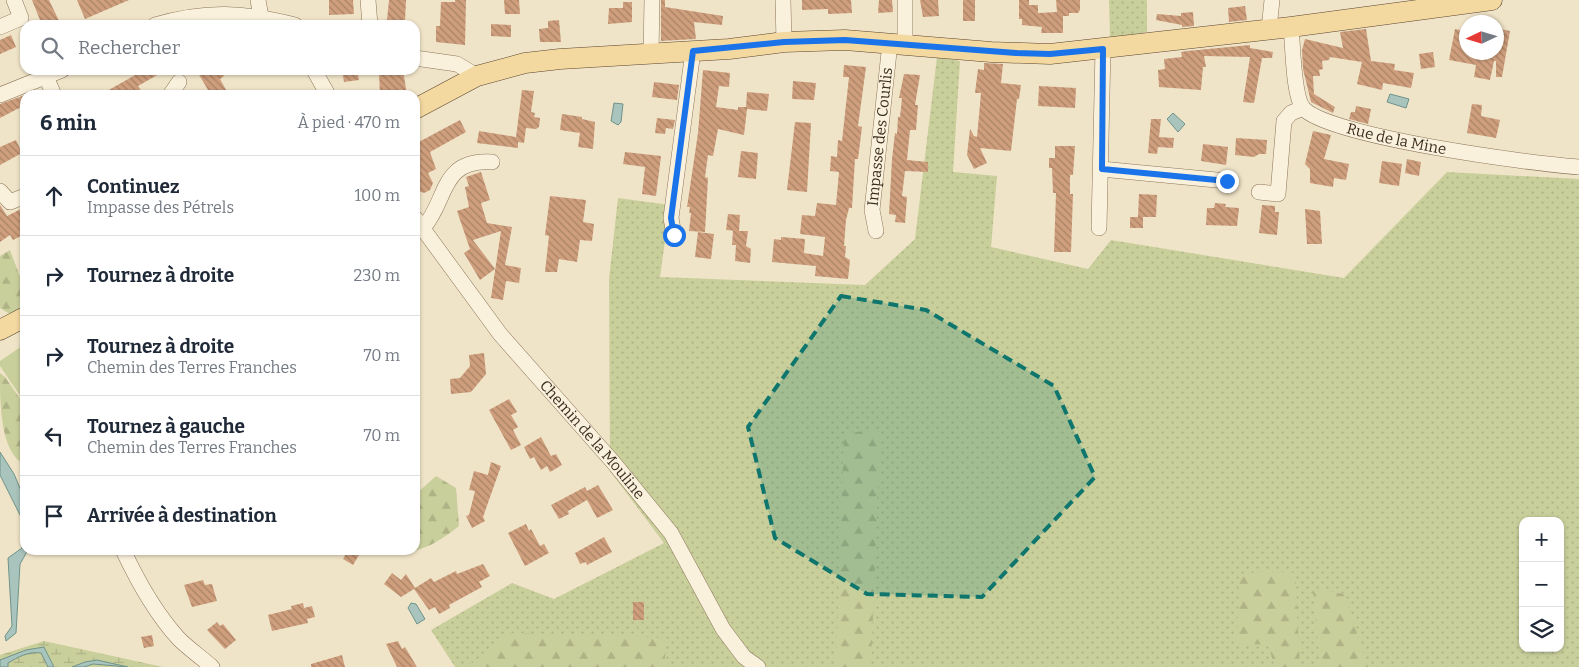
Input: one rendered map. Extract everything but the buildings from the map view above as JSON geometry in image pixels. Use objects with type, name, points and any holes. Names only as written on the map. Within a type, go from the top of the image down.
[{"type":"main road","points":[[420,106],[477,76],[526,63],[607,55],[693,51],[784,42],[845,40],[1050,54],[1291,27],[1492,0]]},
{"type":"main road","points":[[0,330],[20,320]]},
{"type":"street","points":[[14,0],[22,20]]},
{"type":"street","points":[[258,0],[261,16]]},
{"type":"street","points":[[368,0],[370,20]]},
{"type":"street","points":[[651,53],[652,0]]},
{"type":"street","points":[[783,0],[784,42]]},
{"type":"street","name":"Impasse des Courlis","points":[[876,231],[872,210],[905,0]]},
{"type":"street","points":[[1269,29],[1272,0]]},
{"type":"street","points":[[173,20],[192,15],[211,14],[261,16],[276,20]]},
{"type":"street","points":[[0,27],[20,23]]},
{"type":"street","points":[[1259,192],[1278,194],[1284,121],[1290,113],[1302,108],[1296,86],[1291,27]]},
{"type":"street","points":[[1099,228],[1102,169],[1103,49]]},
{"type":"street","points":[[674,235],[671,218],[693,51]]},
{"type":"street","points":[[420,59],[457,64],[477,76]]},
{"type":"street","points":[[0,96],[39,75],[50,90]]},
{"type":"street","points":[[317,75],[325,90]]},
{"type":"street","points":[[173,90],[179,82]]},
{"type":"street","name":"Rue de la Mine","points":[[1302,108],[1316,117],[1335,125],[1381,136],[1498,158],[1579,167]]},
{"type":"street","points":[[420,223],[431,219],[444,186],[454,174],[477,162],[492,162]]},
{"type":"street","points":[[1102,169],[1227,181]]},
{"type":"street","points":[[0,191],[10,202],[20,198]]},
{"type":"street","name":"Chemin de la Mouline","points":[[420,224],[500,334],[613,462],[671,534],[742,662],[758,667]]},
{"type":"street","points":[[126,555],[148,599],[166,624],[180,641],[212,667]]},
{"type":"highlighted area","points":[[841,296],[926,310],[1054,386],[1095,477],[982,597],[867,594],[775,538],[748,427]]},
{"type":"green space","points":[[1109,0],[1147,0],[1147,32],[1110,38]]},
{"type":"green space","points":[[937,57],[960,61],[953,172],[997,176],[991,247],[1088,269],[1111,240],[1344,278],[1447,172],[1579,179],[1579,667],[455,667],[431,630],[512,583],[554,599],[664,543],[610,471],[609,279],[618,198],[670,205],[660,277],[865,285],[915,239]]},
{"type":"green space","points":[[10,250],[20,277],[20,309],[10,314],[0,308],[0,256]]},
{"type":"green space","points":[[20,347],[20,396],[0,366],[0,361]]},
{"type":"green space","points":[[0,373],[20,399],[20,461],[11,450],[6,439],[0,398]]},
{"type":"green space","points":[[880,430],[871,667],[836,667],[844,433]]},
{"type":"green space","points":[[436,476],[456,488],[459,526],[441,539],[420,549],[420,490]]},
{"type":"green space","points":[[1264,571],[1295,573],[1300,667],[1275,667],[1268,645],[1236,643],[1240,575]]},
{"type":"green space","points":[[1313,589],[1344,594],[1368,667],[1320,667]]},
{"type":"green space","points":[[511,633],[667,638],[664,667],[467,667]]},
{"type":"green space","points":[[44,641],[163,667],[0,667],[0,655]]},
{"type":"water","points":[[1390,94],[1409,99],[1406,108],[1387,102]]},
{"type":"water","points":[[614,103],[623,104],[621,122],[618,125],[611,121]]},
{"type":"water","points":[[1173,113],[1185,124],[1178,132],[1167,119]]},
{"type":"water","points":[[0,452],[14,474],[20,488],[20,515],[0,475]]},
{"type":"water","points":[[20,549],[20,555],[25,555],[20,564],[16,633],[6,641],[5,636],[12,626],[8,558]]},
{"type":"water","points":[[411,603],[416,604],[425,619],[417,624],[408,608]]},
{"type":"water","points":[[44,647],[54,667],[48,667],[41,653],[37,653],[28,654],[16,659],[8,663],[8,667],[0,667],[0,660],[26,650]]},
{"type":"water","points":[[97,660],[128,667],[93,664],[84,667],[72,667]]},
{"type":"route","points":[[674,235],[671,218],[693,51],[729,49],[784,42],[845,40],[991,52],[1050,54],[1103,49],[1102,169],[1227,181]]}]
